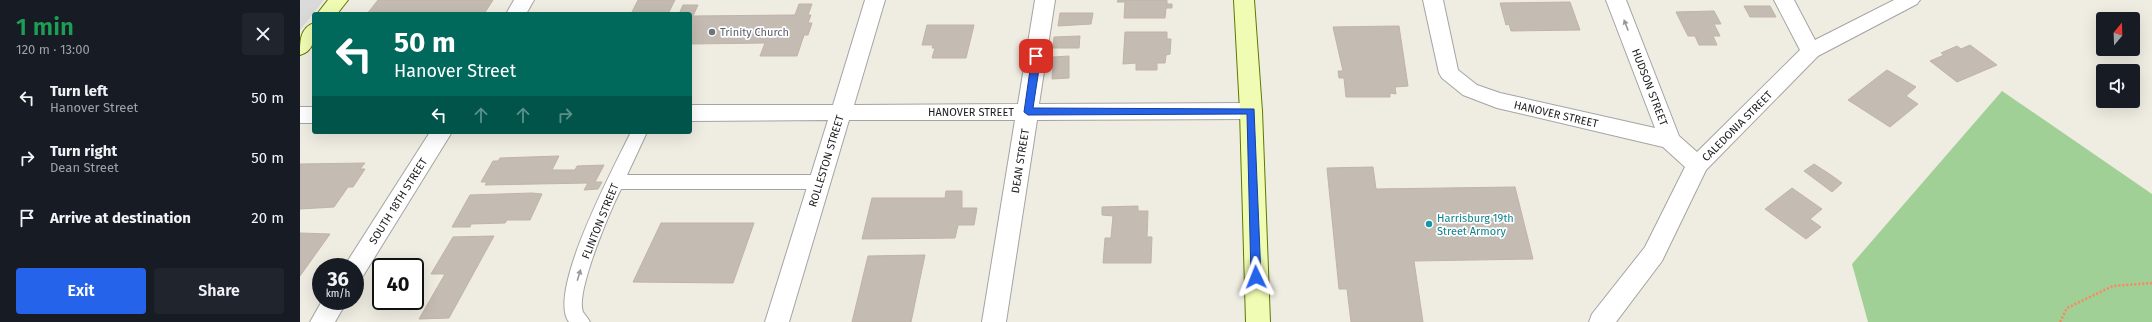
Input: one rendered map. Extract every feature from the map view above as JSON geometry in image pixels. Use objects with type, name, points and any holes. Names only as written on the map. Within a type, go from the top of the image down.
[{"type":"street","points":[[329,12],[338,0]]},
{"type":"street","points":[[517,12],[524,0]]},
{"type":"street","name":"ROLLESTON STREET","points":[[777,322],[875,0]]},
{"type":"street","name":"DEAN STREET","points":[[994,322],[1045,0]]},
{"type":"street","points":[[1244,0],[1251,111],[1258,322]]},
{"type":"street","name":"HANOVER STREET","points":[[1433,0],[1449,73],[1470,90],[1497,100],[1670,140]]},
{"type":"street","name":"HUDSON STREET","points":[[1616,0],[1670,140],[1697,165]]},
{"type":"street","points":[[1784,0],[1811,51]]},
{"type":"street","name":"CALEDONIA STREET","points":[[1601,322],[1654,254],[1697,165],[1811,51],[1910,0]]},
{"type":"street","points":[[300,48],[312,33]]},
{"type":"street","name":"HANOVER STREET","points":[[692,113],[1251,111]]},
{"type":"street","points":[[300,115],[312,115]]},
{"type":"street","name":"SOUTH 18TH STREET","points":[[362,258],[440,134]]},
{"type":"street","points":[[322,322],[329,310]]},
{"type":"lane","name":"FLINTON STREET","points":[[577,318],[573,296],[594,231],[638,134]]},
{"type":"lane","points":[[616,182],[819,182]]},
{"type":"path","points":[[2060,322],[2067,308],[2113,286],[2152,283]]},
{"type":"shaded area","points":[[300,0],[324,0],[314,12],[312,12],[312,15],[300,30]]},
{"type":"green space","points":[[2002,91],[2152,194],[2152,322],[1868,322],[1852,264]]},
{"type":"building","points":[[378,0],[493,0],[485,12],[369,12]]},
{"type":"building","points":[[638,0],[675,0],[669,12],[632,12]]},
{"type":"building","points":[[1118,0],[1167,0],[1167,4],[1172,4],[1172,8],[1166,8],[1165,18],[1124,18],[1125,2],[1117,2]]},
{"type":"building","points":[[1570,2],[1580,30],[1511,31],[1509,24],[1506,25],[1500,3]]},
{"type":"building","points":[[799,4],[812,4],[808,15],[811,15],[808,23],[812,23],[808,35],[804,35],[797,56],[760,56],[765,43],[692,44],[692,12],[680,12],[683,5],[698,5],[693,16],[795,15]]},
{"type":"building","points":[[1744,6],[1770,6],[1776,17],[1750,17]]},
{"type":"building","points":[[1714,11],[1721,24],[1714,24],[1720,36],[1713,36],[1717,45],[1699,45],[1695,36],[1688,36],[1676,12]]},
{"type":"building","points":[[1060,13],[1093,13],[1091,24],[1058,26]]},
{"type":"building","points":[[927,25],[974,25],[966,58],[932,58],[935,48],[932,48],[933,45],[922,45]]},
{"type":"building","points":[[1399,26],[1408,86],[1395,87],[1396,94],[1390,93],[1390,97],[1346,97],[1344,78],[1339,78],[1338,71],[1343,71],[1333,27]]},
{"type":"building","points":[[1125,32],[1167,32],[1167,39],[1171,39],[1170,54],[1166,55],[1165,63],[1157,63],[1157,70],[1136,70],[1136,63],[1123,64]]},
{"type":"building","points":[[1080,36],[1079,48],[1053,48],[1054,37]]},
{"type":"building","points":[[1970,45],[1997,65],[1957,82],[1930,61],[1944,55],[1941,53],[1957,46],[1961,49]]},
{"type":"building","points":[[1069,56],[1069,78],[1052,79],[1053,57]]},
{"type":"building","points":[[1887,70],[1916,87],[1906,96],[1918,104],[1890,127],[1848,100]]},
{"type":"building","points":[[559,156],[552,170],[575,170],[577,166],[604,165],[595,182],[602,182],[598,189],[584,190],[588,183],[485,185],[487,182],[481,182],[493,161],[498,161],[500,158]]},
{"type":"building","points":[[365,163],[360,169],[365,169],[353,187],[348,187],[334,207],[300,209],[300,164]]},
{"type":"building","points":[[1814,164],[1842,183],[1832,192],[1804,171]]},
{"type":"building","name":"Harrisburg 19th Street Armory","points":[[1373,167],[1376,189],[1515,187],[1533,259],[1414,261],[1423,322],[1351,322],[1347,289],[1339,289],[1327,168]]},
{"type":"building","points":[[1792,188],[1822,209],[1810,219],[1821,227],[1806,239],[1765,209]]},
{"type":"building","points":[[946,191],[962,191],[962,208],[977,208],[974,225],[958,225],[955,238],[862,239],[872,198],[945,198]]},
{"type":"building","points":[[542,194],[530,220],[507,220],[505,223],[471,224],[470,227],[452,227],[470,195]]},
{"type":"building","points":[[1138,206],[1138,211],[1148,211],[1147,237],[1152,237],[1151,263],[1103,263],[1105,238],[1111,238],[1113,216],[1102,215],[1102,207]]},
{"type":"building","points":[[661,223],[754,223],[733,283],[633,282]]},
{"type":"building","points":[[300,233],[330,234],[312,258],[300,276]]},
{"type":"building","points":[[494,236],[449,318],[419,319],[445,274],[431,274],[453,237]]},
{"type":"building","points":[[925,255],[911,322],[852,322],[868,256]]},
{"type":"place","name":"Trinity Church","points":[[712,32]]},
{"type":"place","name":"Harrisburg 19th Street Armory","points":[[1429,224]]},
{"type":"route","points":[[1036,56],[1028,112],[1251,111],[1256,277]]}]
